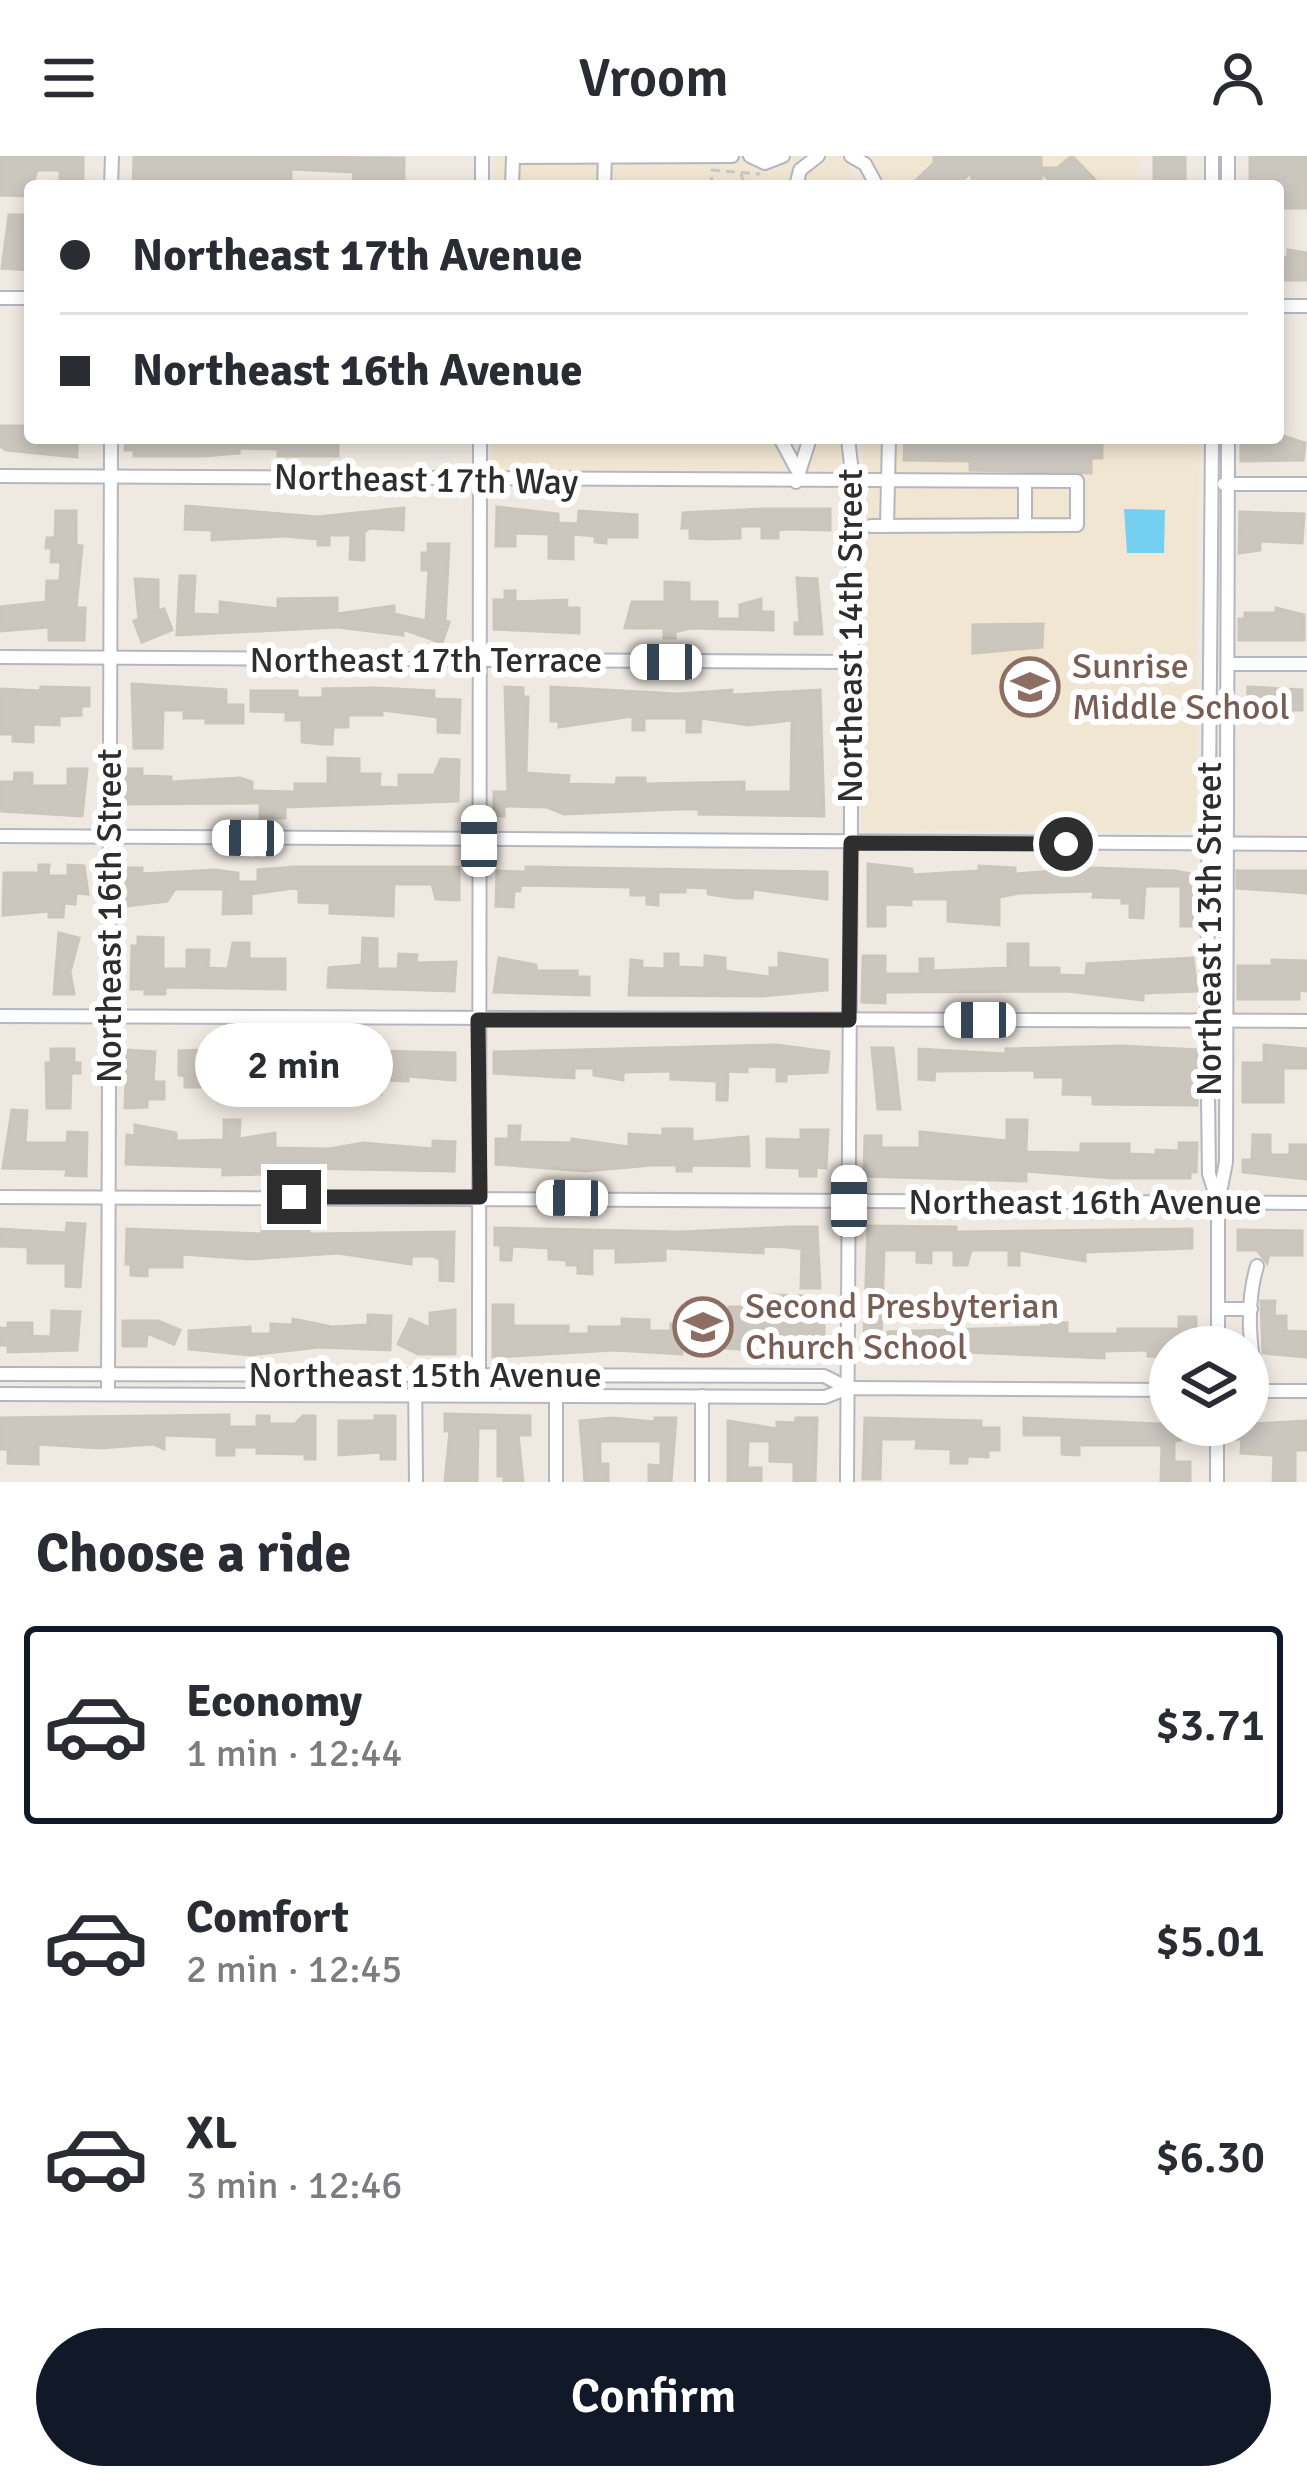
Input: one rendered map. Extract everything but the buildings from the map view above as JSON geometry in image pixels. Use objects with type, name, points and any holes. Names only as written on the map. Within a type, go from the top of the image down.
[{"type":"street","points":[[512,180],[513,158],[732,156]]},
{"type":"street","points":[[750,156],[765,164],[783,156]]},
{"type":"street","points":[[798,180],[800,170],[818,156]]},
{"type":"street","points":[[851,156],[865,164],[874,180]]},
{"type":"street","name":"Northeast 16th Street","points":[[108,1394],[111,444]]},
{"type":"street","points":[[478,1375],[480,444]]},
{"type":"street","points":[[783,444],[796,475]]},
{"type":"street","points":[[796,475],[808,444]]},
{"type":"street","name":"Northeast 14th Street","points":[[848,1482],[853,482],[849,444]]},
{"type":"street","points":[[887,526],[889,444]]},
{"type":"street","name":"Northeast 13th Street","points":[[1212,444],[1209,1174],[1218,1203]]},
{"type":"street","name":"Northeast 13th Street","points":[[1218,1326],[1218,1203],[1226,1162],[1228,444]]},
{"type":"street","name":"Northeast 17th Way","points":[[0,476],[480,482],[796,475],[853,482],[1077,482],[1077,525],[1025,525]]},
{"type":"street","points":[[871,526],[1025,525],[1025,482]]},
{"type":"street","points":[[1212,484],[1307,484]]},
{"type":"street","name":"Northeast 17th Terrace","points":[[0,657],[852,662]]},
{"type":"street","points":[[1228,664],[1307,664]]},
{"type":"street","points":[[0,836],[1307,844]]},
{"type":"street","points":[[0,1016],[1307,1021]]},
{"type":"street","name":"Northeast 16th Avenue","points":[[0,1197],[1307,1203]]},
{"type":"street","points":[[1251,1326],[1257,1266]]},
{"type":"street","points":[[1218,1309],[1251,1309]]},
{"type":"street","name":"Northeast 15th Avenue","points":[[0,1374],[824,1376],[848,1388]]},
{"type":"street","points":[[416,1375],[416,1482]]},
{"type":"street","name":"Northeast 15th Avenue","points":[[0,1394],[824,1397],[848,1388],[1149,1390]]},
{"type":"street","points":[[1269,1390],[1307,1390]]},
{"type":"street","points":[[556,1396],[556,1482]]},
{"type":"street","points":[[702,1396],[702,1482]]},
{"type":"street","points":[[1217,1446],[1217,1482]]},
{"type":"path","points":[[711,180],[712,170],[776,175]]},
{"type":"path","points":[[741,172],[743,180]]},
{"type":"shaded area","points":[[495,156],[744,156],[755,168],[776,171],[794,156],[851,156],[851,180],[494,180]]},
{"type":"shaded area","points":[[865,156],[1137,156],[1137,180],[865,180]]},
{"type":"shaded area","points":[[491,444],[850,444],[850,471],[491,470]]},
{"type":"shaded area","name":"Sunrise Middle School","points":[[863,444],[1199,444],[1195,832],[861,831]]},
{"type":"water","points":[[1124,509],[1165,510],[1164,553],[1127,553]]},
{"type":"place","name":"Sunrise Middle School","points":[[1030,687]]},
{"type":"place","name":"Second Presbyterian Church School","points":[[703,1327]]},
{"type":"route","points":[[294,1197],[480,1197],[478,1020],[849,1020],[851,843],[1066,844]]}]
